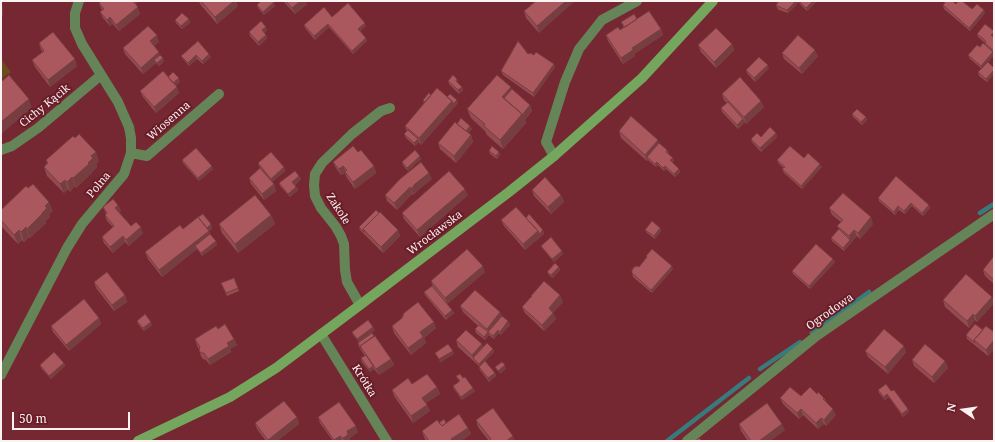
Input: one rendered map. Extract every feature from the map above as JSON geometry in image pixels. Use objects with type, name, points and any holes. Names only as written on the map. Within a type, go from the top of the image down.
[{"type":"main road","name":"Wrocławska","points":[[138,441],[230,397],[276,368],[508,192],[554,156],[642,78],[713,1]]},
{"type":"street","name":"Polna","points":[[1,375],[67,248],[82,224],[124,174],[131,153],[129,127],[118,102],[82,44],[76,28],[75,13],[79,1]]},
{"type":"street","points":[[554,156],[546,142],[565,82],[579,49],[602,20],[637,1]]},
{"type":"street","name":"Cichy Kącik","points":[[1,150],[12,146],[38,128],[101,75]]},
{"type":"street","name":"Wiosenna","points":[[131,153],[147,156],[219,94]]},
{"type":"street","name":"Zakole","points":[[360,305],[347,282],[344,244],[341,236],[321,208],[315,196],[315,174],[322,164],[352,134],[381,111],[390,108]]},
{"type":"street","name":"Ogrodowa","points":[[687,441],[815,337],[994,214]]},
{"type":"street","name":"Krótka","points":[[321,334],[387,441]]},
{"type":"shaded area","points":[[1,59],[11,72],[1,79]]},
{"type":"building","points":[[102,1],[133,1],[138,7],[116,25],[110,17],[107,20],[100,12],[104,9],[99,3]]},
{"type":"building","points":[[201,1],[234,1],[215,17]]},
{"type":"building","points":[[261,1],[274,2],[263,12],[257,5]]},
{"type":"building","points":[[286,1],[300,1],[292,8]]},
{"type":"building","points":[[536,1],[566,1],[537,26],[524,11]]},
{"type":"building","points":[[779,1],[796,1],[787,10],[776,5]]},
{"type":"building","points":[[799,1],[813,1],[806,8]]},
{"type":"building","points":[[946,1],[952,1],[956,4],[958,1],[962,1],[972,9],[977,4],[984,10],[969,28],[943,5]]},
{"type":"building","points":[[348,3],[365,23],[358,29],[366,38],[352,51],[328,24],[314,36],[304,25],[324,7],[332,17]]},
{"type":"building","points":[[649,11],[661,29],[632,48],[633,50],[621,58],[606,35],[618,27],[620,30]]},
{"type":"building","points":[[182,13],[189,19],[181,26],[175,20]]},
{"type":"building","points":[[634,14],[637,19],[625,27],[621,22]]},
{"type":"building","points":[[261,21],[266,27],[262,30],[266,35],[258,42],[249,32]]},
{"type":"building","points":[[985,24],[994,31],[991,35],[994,38],[994,51],[985,43],[986,41],[977,34]]},
{"type":"building","points":[[148,26],[157,35],[150,41],[159,52],[141,68],[123,48]]},
{"type":"building","points":[[716,28],[732,44],[714,62],[698,45]]},
{"type":"building","points":[[53,32],[75,59],[48,80],[32,60],[44,51],[39,43]]},
{"type":"building","points":[[798,35],[815,50],[799,68],[782,53]]},
{"type":"building","points":[[198,41],[209,54],[202,61],[196,55],[188,63],[181,56]]},
{"type":"building","points":[[518,41],[528,54],[530,53],[534,55],[536,52],[554,64],[533,93],[501,71]]},
{"type":"building","points":[[983,43],[993,52],[981,66],[968,55],[977,45],[980,47]]},
{"type":"building","points":[[160,55],[163,58],[157,63],[154,60]]},
{"type":"building","points":[[759,57],[768,65],[754,78],[746,70]]},
{"type":"building","points":[[988,62],[994,70],[986,79],[978,72]]},
{"type":"building","points":[[163,71],[177,87],[154,107],[140,91]]},
{"type":"building","points":[[173,72],[179,78],[173,83],[168,77]]},
{"type":"building","points":[[9,75],[29,99],[1,122],[1,82]]},
{"type":"building","points":[[453,75],[462,87],[458,90],[448,81]]},
{"type":"building","points":[[497,75],[511,87],[502,97],[522,114],[500,140],[484,126],[485,124],[467,109]]},
{"type":"building","points":[[740,77],[761,101],[744,117],[722,94]]},
{"type":"building","points":[[437,88],[452,101],[419,138],[405,126]]},
{"type":"building","points":[[512,89],[530,105],[522,115],[504,98]]},
{"type":"building","points":[[429,93],[431,95],[425,102],[423,100]]},
{"type":"building","points":[[450,94],[457,100],[453,104],[447,97]]},
{"type":"building","points":[[728,102],[743,119],[737,125],[721,108]]},
{"type":"building","points":[[857,109],[866,117],[861,122],[852,114]]},
{"type":"building","points":[[631,116],[658,140],[645,155],[619,131]]},
{"type":"building","points":[[461,118],[470,126],[466,131],[457,124]]},
{"type":"building","points":[[455,122],[471,135],[454,156],[438,143]]},
{"type":"building","points":[[770,127],[776,133],[760,148],[751,139],[757,133],[761,137]]},
{"type":"building","points":[[408,130],[418,139],[414,143],[404,134]]},
{"type":"building","points":[[79,134],[96,152],[91,156],[93,158],[88,163],[89,164],[73,178],[72,177],[67,182],[65,180],[60,184],[44,167],[48,163],[46,160],[73,136],[75,138]]},
{"type":"building","points":[[659,143],[667,150],[666,152],[673,158],[670,160],[679,169],[674,174],[665,166],[663,168],[657,162],[655,164],[647,157]]},
{"type":"building","points":[[353,146],[358,152],[361,150],[374,166],[353,182],[345,172],[347,170],[343,166],[339,169],[333,162]]},
{"type":"building","points":[[492,146],[499,152],[496,156],[489,151]]},
{"type":"building","points":[[790,146],[804,158],[808,153],[820,164],[801,186],[782,169],[785,167],[777,160]]},
{"type":"building","points":[[196,148],[212,166],[198,178],[182,160]]},
{"type":"building","points":[[415,150],[420,156],[407,168],[402,162]]},
{"type":"building","points":[[271,152],[284,167],[271,179],[258,163]]},
{"type":"building","points":[[421,162],[429,173],[411,189],[410,187],[394,203],[385,195],[400,179]]},
{"type":"building","points":[[260,168],[274,184],[262,194],[249,178]]},
{"type":"building","points":[[295,171],[299,176],[292,182],[296,187],[288,194],[279,183]]},
{"type":"building","points":[[449,171],[465,189],[417,230],[402,213]]},
{"type":"building","points":[[896,176],[929,205],[922,213],[911,203],[904,211],[898,206],[894,212],[878,198]]},
{"type":"building","points":[[545,177],[561,195],[548,207],[532,190]]},
{"type":"building","points":[[33,184],[49,202],[45,206],[47,208],[27,229],[26,227],[21,232],[19,230],[14,235],[1,220],[1,210],[26,186],[28,188]]},
{"type":"building","points":[[843,193],[871,217],[858,233],[854,230],[849,236],[837,226],[843,220],[829,208]]},
{"type":"building","points":[[255,195],[271,215],[235,244],[219,224]]},
{"type":"building","points":[[113,199],[118,205],[115,208],[131,226],[136,222],[141,227],[126,240],[123,236],[110,247],[102,237],[114,226],[105,215],[107,213],[103,207]]},
{"type":"building","points":[[516,207],[538,231],[523,244],[501,220]]},
{"type":"building","points":[[376,210],[379,213],[363,229],[364,232],[359,227]]},
{"type":"building","points":[[380,212],[398,230],[381,247],[363,229]]},
{"type":"building","points":[[203,214],[211,224],[207,228],[198,217]]},
{"type":"building","points":[[529,214],[543,230],[539,234],[526,218]]},
{"type":"building","points":[[198,217],[209,231],[159,270],[145,252],[180,225],[183,229]]},
{"type":"building","points":[[652,221],[660,228],[654,236],[645,230]]},
{"type":"building","points":[[839,229],[850,240],[843,248],[831,238]]},
{"type":"building","points":[[210,234],[216,241],[201,253],[195,246]]},
{"type":"building","points":[[551,237],[562,251],[552,259],[541,246]]},
{"type":"building","points":[[816,244],[833,259],[809,286],[792,271]]},
{"type":"building","points":[[467,249],[483,266],[445,298],[431,281]]},
{"type":"building","points":[[652,249],[672,266],[651,290],[632,273],[632,270],[634,267],[639,267]]},
{"type":"building","points":[[994,256],[994,280],[983,270]]},
{"type":"building","points":[[555,263],[559,267],[551,275],[547,272]]},
{"type":"building","points":[[107,272],[125,295],[112,305],[94,282]]},
{"type":"building","points":[[966,274],[992,297],[975,316],[973,314],[967,321],[943,300]]},
{"type":"building","points":[[234,278],[238,288],[226,293],[221,283]]},
{"type":"building","points":[[544,281],[560,295],[549,308],[553,313],[542,325],[522,307]]},
{"type":"building","points":[[432,286],[452,310],[445,316],[424,292]]},
{"type":"building","points":[[475,290],[500,312],[487,329],[460,306]]},
{"type":"building","points":[[84,299],[99,318],[66,345],[51,326]]},
{"type":"building","points":[[418,302],[434,322],[420,332],[423,337],[408,348],[392,326],[402,318],[404,313]]},
{"type":"building","points":[[145,314],[151,322],[143,328],[137,321]]},
{"type":"building","points":[[502,316],[508,321],[500,332],[498,330],[493,336],[488,332]]},
{"type":"building","points":[[368,320],[373,327],[357,339],[352,332]]},
{"type":"building","points":[[225,324],[234,339],[227,343],[229,346],[208,359],[204,353],[201,353],[199,350],[200,347],[195,339],[216,326],[218,329]]},
{"type":"building","points":[[975,324],[983,330],[974,340],[975,343],[966,335]]},
{"type":"building","points":[[479,325],[488,332],[484,337],[475,329]]},
{"type":"building","points":[[986,326],[994,332],[994,340],[986,350],[974,340]]},
{"type":"building","points":[[884,329],[904,346],[885,367],[865,351]]},
{"type":"building","points":[[466,330],[482,344],[472,355],[456,340]]},
{"type":"building","points":[[372,333],[374,336],[360,346],[361,349],[358,343]]},
{"type":"building","points":[[375,336],[391,359],[376,369],[360,346]]},
{"type":"building","points":[[487,343],[493,349],[479,364],[473,358]]},
{"type":"building","points":[[448,344],[453,351],[439,359],[435,353]]},
{"type":"building","points":[[925,344],[945,361],[932,377],[912,360]]},
{"type":"building","points":[[54,352],[64,363],[49,376],[40,365]]},
{"type":"building","points":[[366,355],[373,366],[369,369],[361,358]]},
{"type":"building","points":[[485,361],[495,373],[488,378],[479,367]]},
{"type":"building","points":[[502,362],[505,365],[498,371],[495,367]]},
{"type":"building","points":[[427,374],[437,387],[422,398],[427,405],[411,416],[392,390],[408,378],[412,384]]},
{"type":"building","points":[[460,374],[463,378],[465,377],[473,388],[461,397],[453,386],[460,381],[456,376]]},
{"type":"building","points":[[886,384],[891,391],[894,390],[908,409],[902,414],[887,394],[884,397],[878,390]]},
{"type":"building","points":[[790,387],[801,396],[810,387],[817,394],[818,392],[833,409],[824,420],[821,418],[816,423],[801,409],[797,413],[780,398]]},
{"type":"building","points":[[284,401],[297,417],[268,440],[255,423]]},
{"type":"building","points":[[339,402],[356,426],[347,431],[348,435],[343,438],[340,436],[334,440],[318,417]]},
{"type":"building","points":[[767,403],[782,424],[759,441],[751,441],[739,424]]},
{"type":"building","points":[[493,408],[513,436],[506,441],[489,441],[491,439],[476,420]]},
{"type":"building","points":[[459,414],[468,428],[451,439],[452,441],[429,441],[422,431],[437,420],[442,426]]},
{"type":"building","points":[[444,419],[446,423],[442,426],[439,423]]},
{"type":"waterway","points":[[980,213],[994,204]]},
{"type":"waterway","points":[[812,333],[869,292]]},
{"type":"waterway","points":[[760,369],[800,342]]},
{"type":"waterway","points":[[667,441],[749,378]]}]
